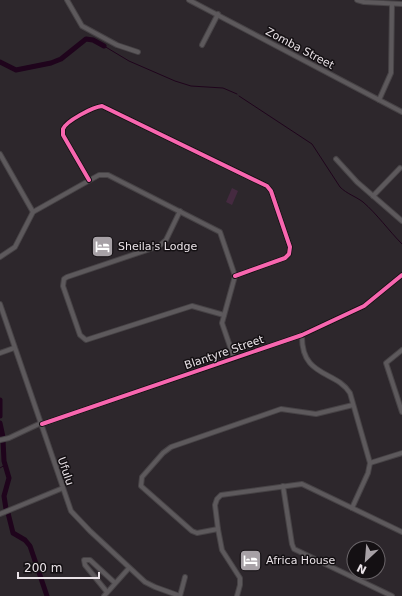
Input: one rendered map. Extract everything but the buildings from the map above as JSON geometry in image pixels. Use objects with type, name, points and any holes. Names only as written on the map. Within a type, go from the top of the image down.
[{"type":"street","points":[[67,0],[82,26],[117,45],[138,52]]},
{"type":"street","name":"Zomba Street","points":[[189,0],[402,112]]},
{"type":"street","points":[[357,0],[364,2],[402,4]]},
{"type":"street","points":[[379,100],[391,73],[392,4]]},
{"type":"street","points":[[202,45],[218,14]]},
{"type":"street","points":[[89,180],[63,134],[63,129],[68,123],[96,107],[102,106],[267,186],[271,191],[290,247],[289,254],[281,259],[236,276]]},
{"type":"street","points":[[0,154],[33,212]]},
{"type":"street","points":[[336,160],[357,182],[402,222]]},
{"type":"street","points":[[373,196],[400,168]]},
{"type":"street","points":[[0,257],[16,247],[33,212],[101,174],[108,175],[220,232],[236,276],[222,323],[234,358]]},
{"type":"street","points":[[180,211],[166,240],[159,246],[67,277],[64,280],[63,286],[80,335],[86,340],[192,306],[224,315]]},
{"type":"street","name":"Blantyre Street","points":[[0,440],[9,438],[41,424],[302,335],[364,306],[402,275]]},
{"type":"street","name":"Ufulu","points":[[0,304],[14,348],[73,514],[129,568],[151,586],[180,596]]},
{"type":"street","points":[[302,335],[305,352],[312,366],[344,386],[350,393],[370,463],[370,469],[352,508]]},
{"type":"street","points":[[0,353],[14,348]]},
{"type":"street","points":[[402,350],[386,363],[401,403],[402,412]]},
{"type":"street","points":[[218,529],[197,533],[192,532],[141,486],[142,477],[166,450],[277,410],[316,414],[353,405]]},
{"type":"street","points":[[370,463],[402,453]]},
{"type":"street","points":[[237,596],[240,580],[222,550],[214,504],[218,497],[297,484],[306,486],[402,532]]},
{"type":"street","points":[[283,486],[293,548],[392,596]]},
{"type":"street","points":[[0,514],[63,488]]},
{"type":"street","points":[[115,583],[90,560],[84,560],[85,565],[106,594],[129,568]]},
{"type":"street","points":[[180,596],[185,577]]},
{"type":"shaded area","points":[[232,188],[238,191],[232,205],[226,202]]},
{"type":"waterway","points":[[0,62],[16,70],[51,63],[61,59],[86,39],[93,40],[104,46]]},
{"type":"waterway","points":[[104,46],[129,61],[175,81],[191,86],[223,88],[237,94]]},
{"type":"waterway","points":[[239,96],[312,144],[340,187],[363,202],[402,244]]},
{"type":"waterway","points":[[0,400],[0,416]]},
{"type":"waterway","points":[[0,423],[3,437]]},
{"type":"waterway","points":[[3,440],[4,461],[9,478],[4,496],[6,509]]},
{"type":"waterway","points":[[0,468],[5,465]]},
{"type":"waterway","points":[[8,513],[13,533],[25,540],[30,546],[47,596]]},
{"type":"cycle path","points":[[89,180],[63,135],[63,129],[69,122],[80,115],[102,106],[267,186],[271,191],[290,247],[289,254],[285,258],[235,276]]},
{"type":"cycle path","points":[[42,424],[302,335],[364,306],[402,275]]},
{"type":"place","name":"Sheila's Lodge","points":[[102,246]]},
{"type":"place","name":"Africa House","points":[[251,560]]}]
